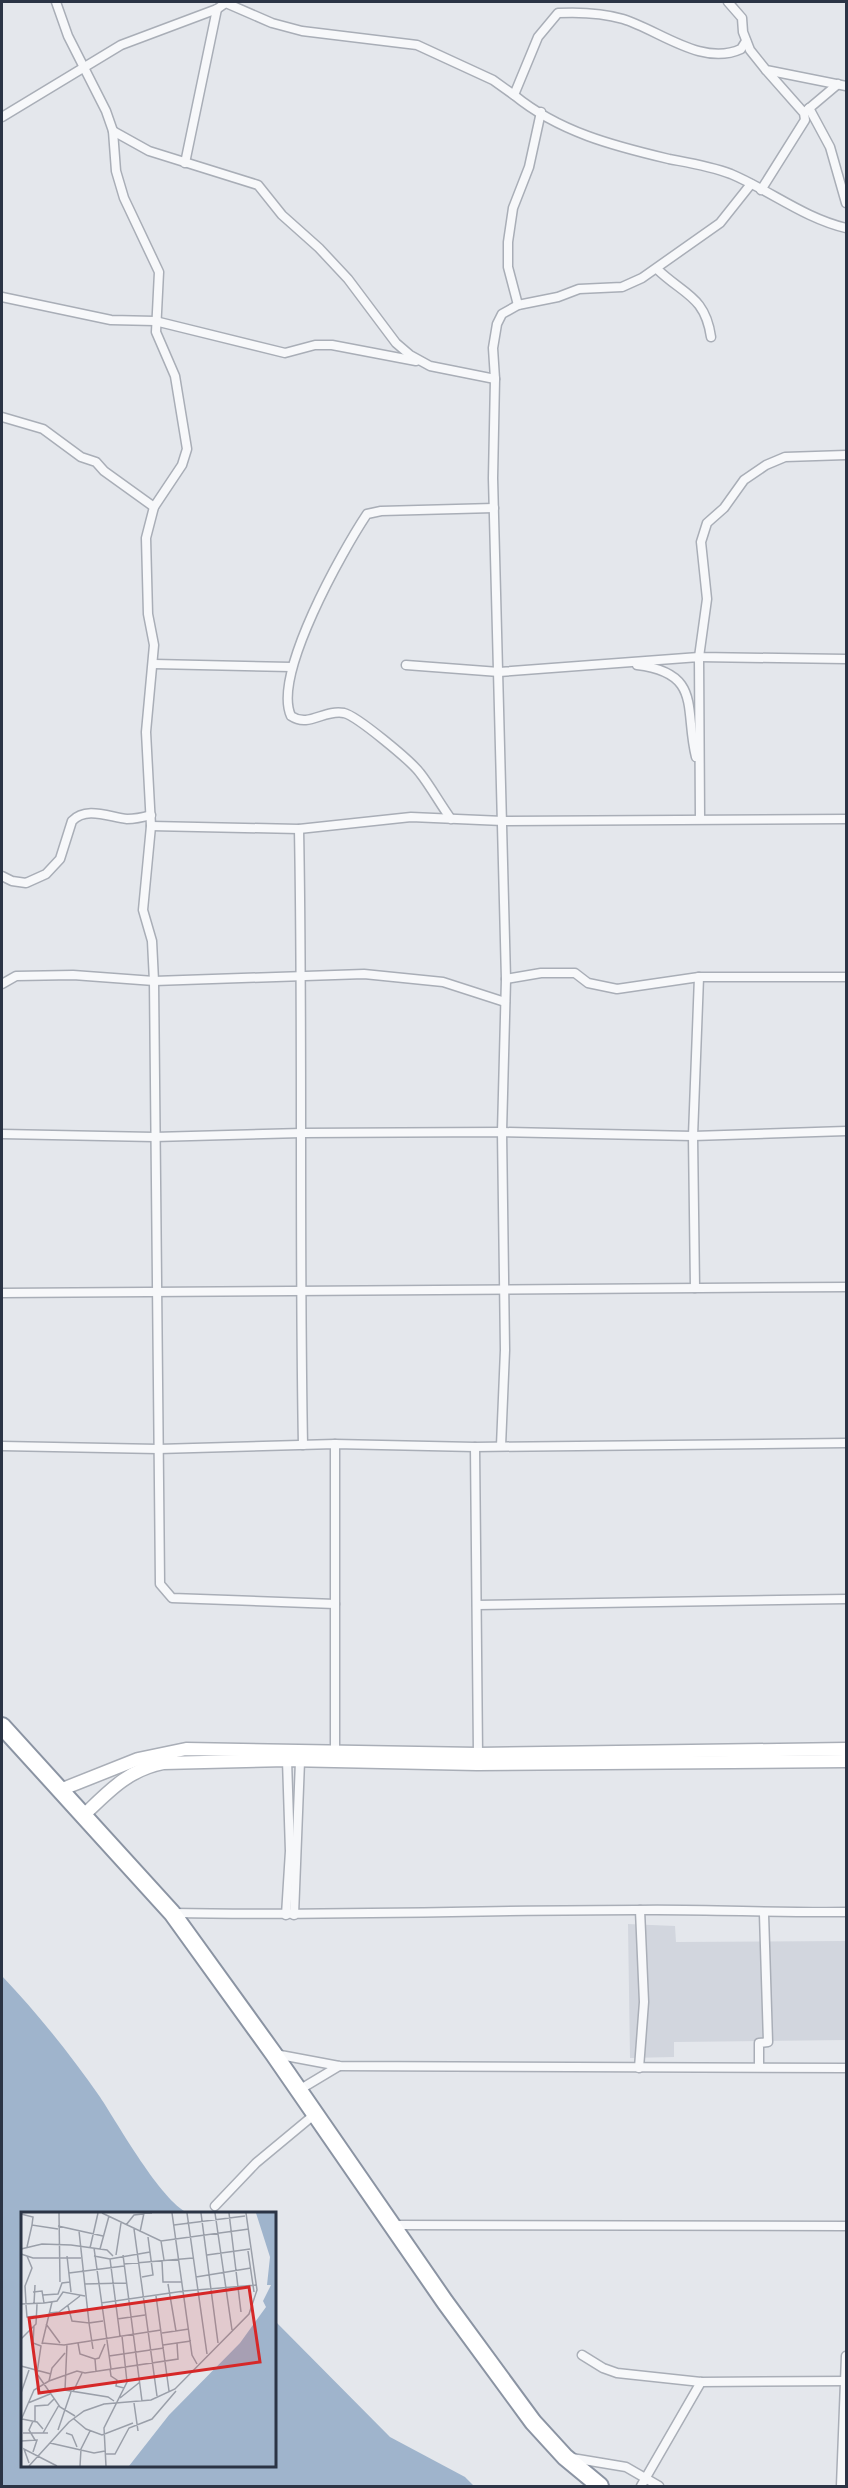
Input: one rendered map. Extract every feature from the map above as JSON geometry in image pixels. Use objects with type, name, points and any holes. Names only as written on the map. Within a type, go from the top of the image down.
[{"type":"highway","points":[[2,1726],[172,1913],[299,2090],[445,2302],[528,2415],[565,2457],[600,2487]]},
{"type":"street","points":[[56,2],[68,36],[113,132],[116,171],[124,198],[159,272],[156,332],[175,376],[180,395],[187,449],[182,465],[154,507],[146,538],[154,664],[146,732],[151,826],[143,910],[152,941],[154,981],[160,1584],[172,1598],[335,1604]]},
{"type":"street","points":[[2,117],[121,45],[217,9],[226,2],[272,23],[302,31],[417,45],[493,80],[541,112],[581,134],[613,145],[699,163],[751,184],[810,216],[846,228]]},
{"type":"street","points":[[728,2],[742,18],[750,50],[766,70],[807,110],[830,147],[846,203]]},
{"type":"street","points":[[185,163],[217,9]]},
{"type":"street","points":[[514,94],[538,37],[558,14],[603,15],[623,19],[682,45],[719,55],[741,49],[746,41]]},
{"type":"street","points":[[766,70],[842,85]]},
{"type":"street","points":[[761,190],[805,120],[807,110],[842,85]]},
{"type":"street","points":[[518,304],[508,267],[508,242],[513,208],[529,167],[541,112]]},
{"type":"street","points":[[113,132],[149,151],[258,185],[282,215],[319,248],[348,279],[396,343],[423,362]]},
{"type":"street","points":[[501,1446],[505,1288],[502,1132],[506,979],[494,508],[495,379],[493,348],[497,324],[502,314],[518,304],[558,297],[579,289],[622,287],[657,269],[720,223],[751,184]]},
{"type":"street","points":[[657,269],[703,308],[708,317],[711,337]]},
{"type":"street","points":[[2,297],[111,320],[155,321],[285,353],[315,345],[332,345],[423,362],[452,372],[495,379]]},
{"type":"street","points":[[2,417],[43,429],[81,457],[96,462],[104,471],[154,507]]},
{"type":"street","points":[[700,818],[699,657],[707,599],[701,542],[707,523],[724,508],[744,480],[766,465],[785,457],[846,454]]},
{"type":"street","points":[[451,819],[420,773],[407,759],[354,717],[333,712],[307,721],[291,716],[287,697],[291,667],[314,610],[368,514],[381,511],[494,508]]},
{"type":"street","points":[[406,665],[499,672],[699,657],[846,659]]},
{"type":"street","points":[[618,663],[665,672],[680,681],[688,694],[694,751],[700,773]]},
{"type":"street","points":[[154,664],[291,667]]},
{"type":"street","points":[[2,876],[26,884],[46,874],[60,860],[72,821],[76,817],[95,813],[130,819],[151,815]]},
{"type":"street","points":[[151,826],[298,830],[411,816],[503,821],[700,818],[846,819]]},
{"type":"street","points":[[298,830],[302,978],[300,1289],[303,1445]]},
{"type":"street","points":[[506,979],[541,973],[575,974],[588,982],[617,989],[699,977],[846,977]]},
{"type":"street","points":[[2,984],[16,976],[73,975],[154,981],[302,978],[364,974],[442,982],[505,1002]]},
{"type":"street","points":[[695,1287],[693,1136],[699,977]]},
{"type":"street","points":[[2,1134],[154,1137],[302,1133],[502,1132],[693,1136],[846,1131]]},
{"type":"street","points":[[2,1293],[300,1289],[846,1287]]},
{"type":"street","points":[[2,1446],[158,1449],[335,1444],[475,1447],[846,1443]]},
{"type":"street","points":[[335,1444],[335,1753]]},
{"type":"street","points":[[475,1447],[478,1754]]},
{"type":"street","points":[[477,1605],[846,1599]]},
{"type":"street","points":[[63,1793],[138,1759],[171,1751],[478,1754],[846,1749]]},
{"type":"street","points":[[287,1760],[294,1833]]},
{"type":"street","points":[[82,1813],[119,1781],[145,1767],[163,1763],[287,1760],[477,1764],[846,1761]]},
{"type":"street","points":[[290,1915],[300,1761]]},
{"type":"street","points":[[172,1913],[290,1915],[640,1910],[764,1914],[846,1912]]},
{"type":"street","points":[[639,2068],[644,2002],[640,1910]]},
{"type":"street","points":[[759,2067],[759,2043],[768,2042],[764,1914]]},
{"type":"street","points":[[273,2053],[339,2066],[846,2068]]},
{"type":"street","points":[[299,2090],[339,2066]]},
{"type":"street","points":[[215,2206],[256,2163],[315,2114]]},
{"type":"street","points":[[393,2225],[846,2226]]},
{"type":"street","points":[[582,2355],[603,2368],[617,2373],[701,2382],[845,2381]]},
{"type":"street","points":[[841,2487],[846,2356]]},
{"type":"street","points":[[641,2487],[701,2382]]},
{"type":"street","points":[[565,2457],[626,2467],[659,2487]]},
{"type":"shaded area","points":[[628,1924],[675,1926],[676,1942],[846,1941],[846,2040],[674,2042],[674,2057],[630,2058]]},
{"type":"water","points":[[2,1976],[77,2065],[165,2194],[186,2212],[21,2212],[21,2467],[276,2467],[276,2322],[390,2437],[465,2477],[474,2486],[2,2486]]}]
